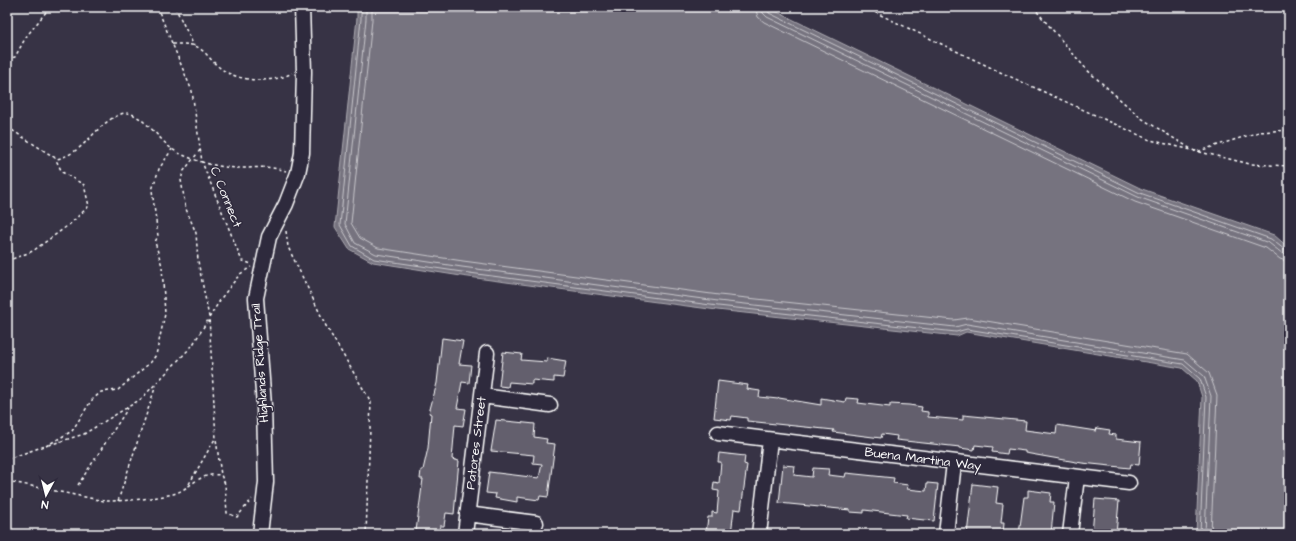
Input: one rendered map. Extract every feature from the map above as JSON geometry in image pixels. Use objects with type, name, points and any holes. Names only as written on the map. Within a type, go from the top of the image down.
[{"type":"street","name":"Highlands Ridge Trail","points":[[260,534],[266,482],[264,406],[256,298],[261,267],[270,238],[297,175],[302,153],[304,67],[302,7]]},
{"type":"street","name":"Patores Street","points":[[465,534],[488,353]]},
{"type":"street","points":[[482,396],[550,405]]},
{"type":"street","name":"Buena Martina Way","points":[[718,433],[1129,483]]},
{"type":"street","points":[[758,534],[770,440]]},
{"type":"street","points":[[946,534],[954,462]]},
{"type":"street","points":[[1070,534],[1077,477]]},
{"type":"street","points":[[467,514],[536,524]]},
{"type":"path","points":[[7,59],[15,56],[26,36],[50,7]]},
{"type":"path","points":[[157,7],[193,96],[202,162],[217,166],[243,168],[269,166],[297,175]]},
{"type":"path","points":[[175,7],[194,46]]},
{"type":"path","points":[[864,7],[1000,72],[1150,140],[1250,164],[1289,166]]},
{"type":"path","points":[[1033,7],[1087,70],[1140,118],[1196,152],[1259,132],[1289,130]]},
{"type":"path","points":[[172,44],[188,44],[194,46],[208,56],[220,68],[240,78],[270,79],[285,77],[304,67]]},
{"type":"path","name":"C Connect","points":[[55,158],[66,157],[77,152],[108,120],[123,113],[139,118],[172,149],[202,162],[242,261],[261,267]]},
{"type":"path","points":[[7,127],[55,158],[62,172],[84,185],[89,206],[70,224],[33,251],[7,261]]},
{"type":"path","points":[[46,446],[72,431],[91,401],[101,392],[118,390],[151,362],[156,355],[165,314],[162,266],[155,242],[158,236],[152,190],[159,169],[172,149]]},
{"type":"path","points":[[200,150],[184,172],[181,180],[186,209],[196,233],[198,262],[209,318],[216,436],[221,475],[225,484],[227,513],[237,517],[266,482]]},
{"type":"path","points":[[283,210],[288,247],[326,326],[371,402],[366,534]]},
{"type":"path","points":[[7,458],[84,434],[141,399],[192,346],[209,318],[240,274],[250,267],[261,267]]},
{"type":"path","points":[[118,501],[156,383]]},
{"type":"path","points":[[78,485],[129,406]]},
{"type":"path","points":[[188,485],[216,436]]},
{"type":"path","points":[[7,481],[104,500],[118,501],[174,494],[188,485],[211,474],[221,475]]},
{"type":"water","points":[[357,7],[767,7],[1142,189],[1274,235],[1289,248],[1289,534],[1196,534],[1202,397],[1197,381],[1182,368],[966,332],[957,336],[717,310],[461,276],[373,262],[349,249],[335,227]]},
{"type":"building","points":[[442,338],[463,341],[459,364],[471,365],[469,383],[462,382],[457,408],[466,409],[463,426],[455,425],[452,459],[459,461],[454,514],[446,513],[444,526],[440,526],[439,534],[435,534],[416,531],[423,479],[420,479],[421,470],[423,470],[428,448],[431,414],[429,413],[437,383]]},
{"type":"building","points":[[503,352],[522,354],[521,360],[547,362],[547,358],[566,361],[563,378],[554,377],[554,382],[532,380],[532,384],[509,382],[508,387],[499,386]]},
{"type":"building","points":[[718,381],[748,385],[747,389],[760,391],[759,397],[779,398],[821,405],[821,398],[845,402],[846,398],[859,399],[858,403],[890,407],[890,404],[922,407],[921,411],[928,412],[928,417],[963,420],[963,415],[1026,421],[1025,430],[1056,434],[1057,425],[1096,431],[1097,428],[1110,430],[1109,434],[1116,435],[1116,439],[1141,442],[1139,465],[1131,464],[1130,468],[1082,463],[1025,453],[1025,451],[1008,449],[1007,454],[992,452],[993,447],[975,445],[974,450],[896,440],[897,436],[882,434],[881,438],[833,432],[834,430],[747,421],[747,418],[732,416],[731,420],[714,418]]},
{"type":"building","points":[[496,420],[535,424],[534,437],[547,439],[546,443],[555,444],[548,497],[540,496],[539,500],[517,497],[517,502],[495,498],[496,494],[486,493],[489,472],[539,478],[542,464],[533,463],[534,455],[491,451]]},
{"type":"building","points":[[719,453],[745,456],[744,464],[747,465],[741,510],[734,509],[731,534],[706,534],[708,517],[712,517],[712,512],[717,513],[719,491],[713,490],[714,482],[719,483],[721,462],[718,462]]},
{"type":"building","points":[[783,465],[795,466],[794,475],[812,477],[813,468],[829,469],[828,475],[845,477],[846,473],[894,478],[893,483],[908,485],[907,489],[926,491],[927,483],[938,484],[934,521],[906,518],[907,515],[864,510],[864,513],[850,512],[850,510],[779,503]]},
{"type":"building","points":[[973,484],[998,487],[996,503],[1003,504],[1001,523],[1004,523],[1003,534],[967,534]]},
{"type":"building","points":[[1028,490],[1051,493],[1050,502],[1054,502],[1051,534],[1019,534],[1024,497],[1028,497]]},
{"type":"building","points":[[1095,499],[1119,501],[1116,534],[1092,534]]}]
